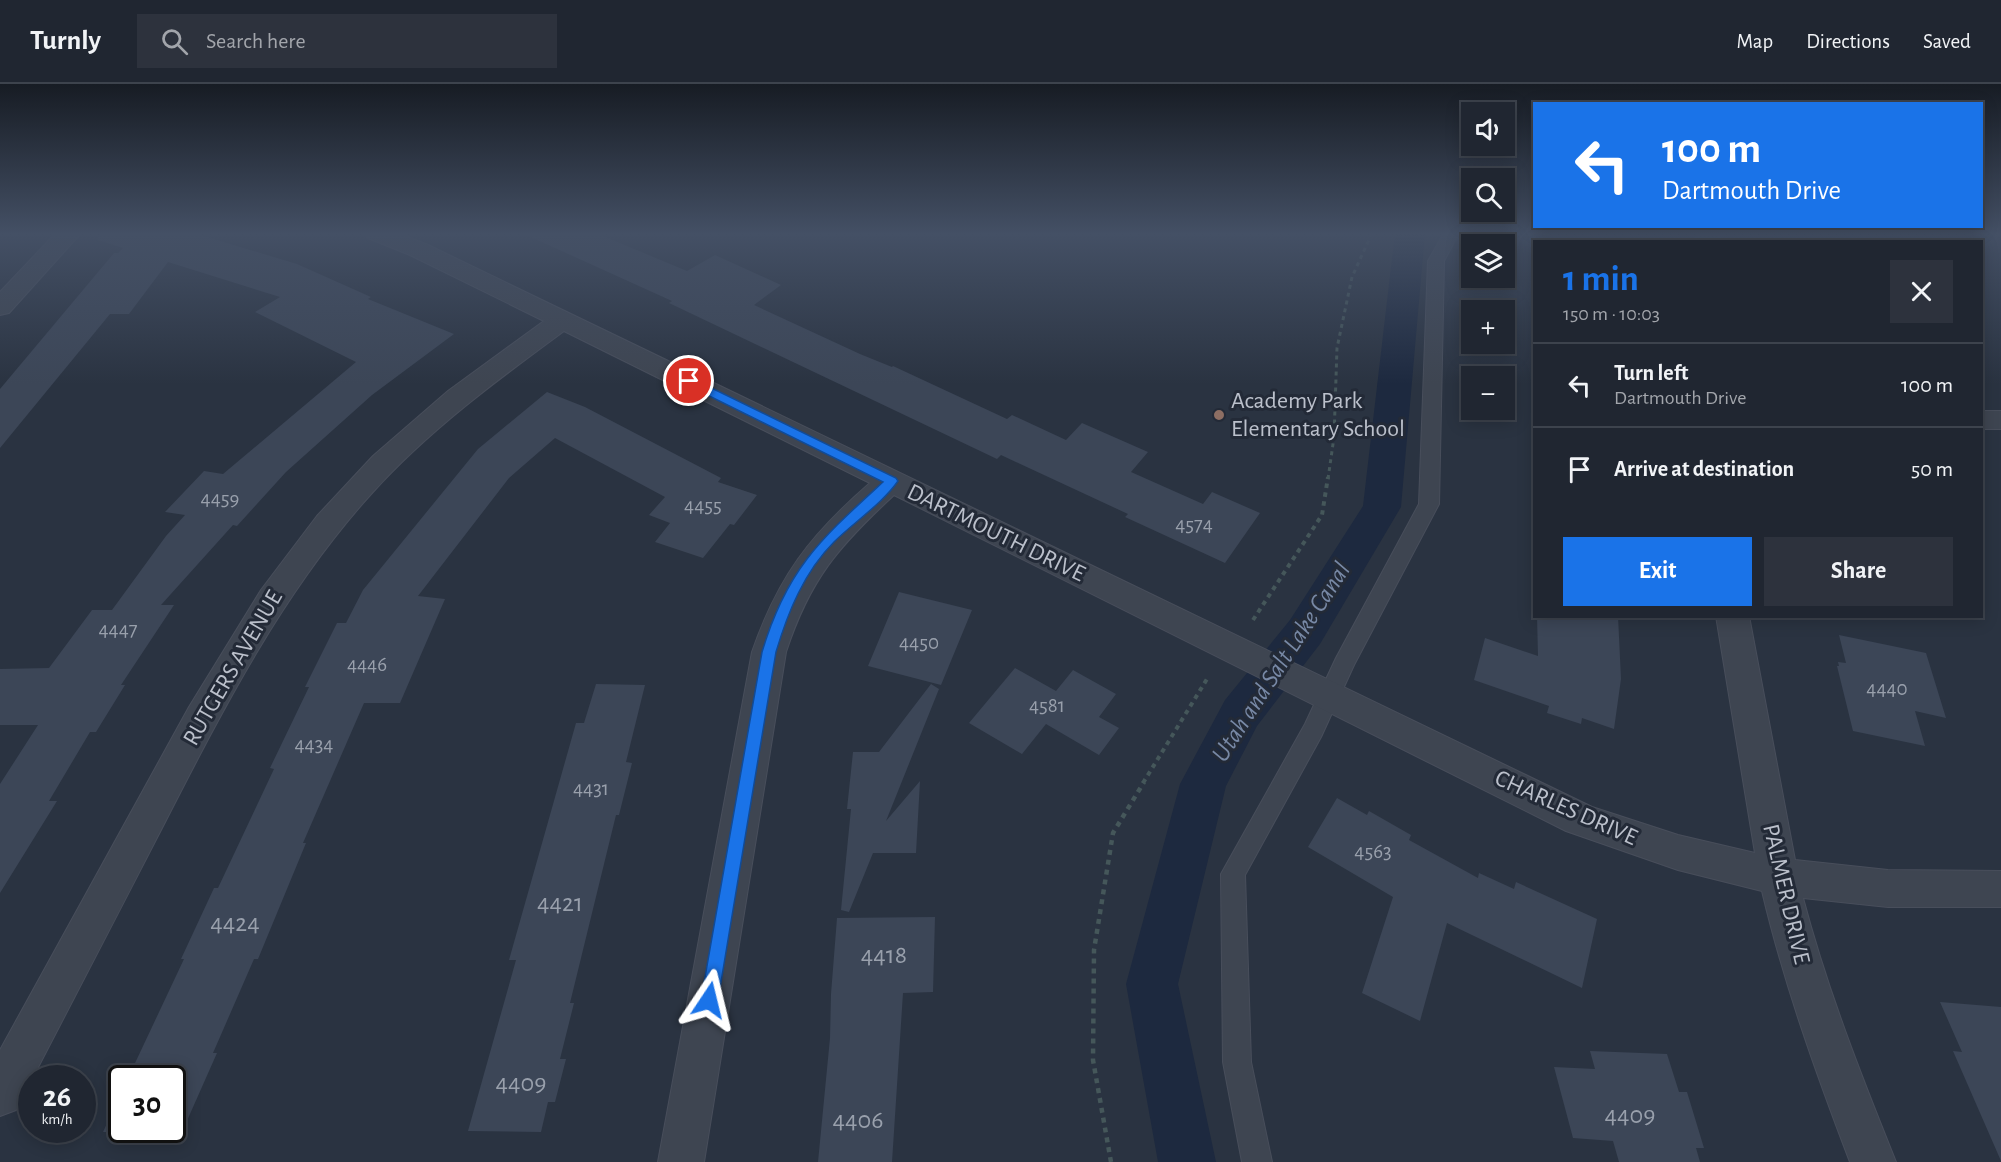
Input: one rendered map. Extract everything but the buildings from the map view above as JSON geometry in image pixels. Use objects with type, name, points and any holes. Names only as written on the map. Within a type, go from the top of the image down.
[{"type":"street","points":[[0,307],[22,283]]},
{"type":"street","name":"DARTMOUTH DRIVE","points":[[488,283],[1259,663]]},
{"type":"street","name":"RUTGERS AVENUE","points":[[0,1094],[234,658],[295,565],[353,495],[399,447],[467,389],[563,320]]},
{"type":"street","points":[[1983,420],[2001,420]]},
{"type":"street","points":[[681,1162],[769,652],[778,622],[790,594],[827,541],[891,481]]},
{"type":"street","name":"PALMER DRIVE","points":[[1732,618],[1778,874],[1802,967],[1831,1055],[1873,1162]]},
{"type":"street","name":"CHARLES DRIVE","points":[[1259,663],[1579,819],[1626,837],[1671,850],[1778,874],[1849,886],[1887,889],[2001,889]]},
{"type":"lane","points":[[1257,1162],[1237,1062],[1233,874],[1319,691],[1429,504],[1435,283]]},
{"type":"path","points":[[1251,622],[1322,515],[1334,436],[1336,348],[1351,283]]},
{"type":"path","points":[[1111,1162],[1093,1060],[1093,1038],[1094,950],[1113,833],[1207,679]]},
{"type":"waterway","name":"Utah and Salt Lake Canal","points":[[1187,1162],[1152,984],[1203,784],[1241,713],[1305,632],[1382,507],[1405,283]]},
{"type":"place","name":"Academy Park Elementary School","points":[[1219,415]]},
{"type":"route","points":[[689,381],[891,481],[827,541],[790,594],[778,622],[769,652],[709,1000]]}]
